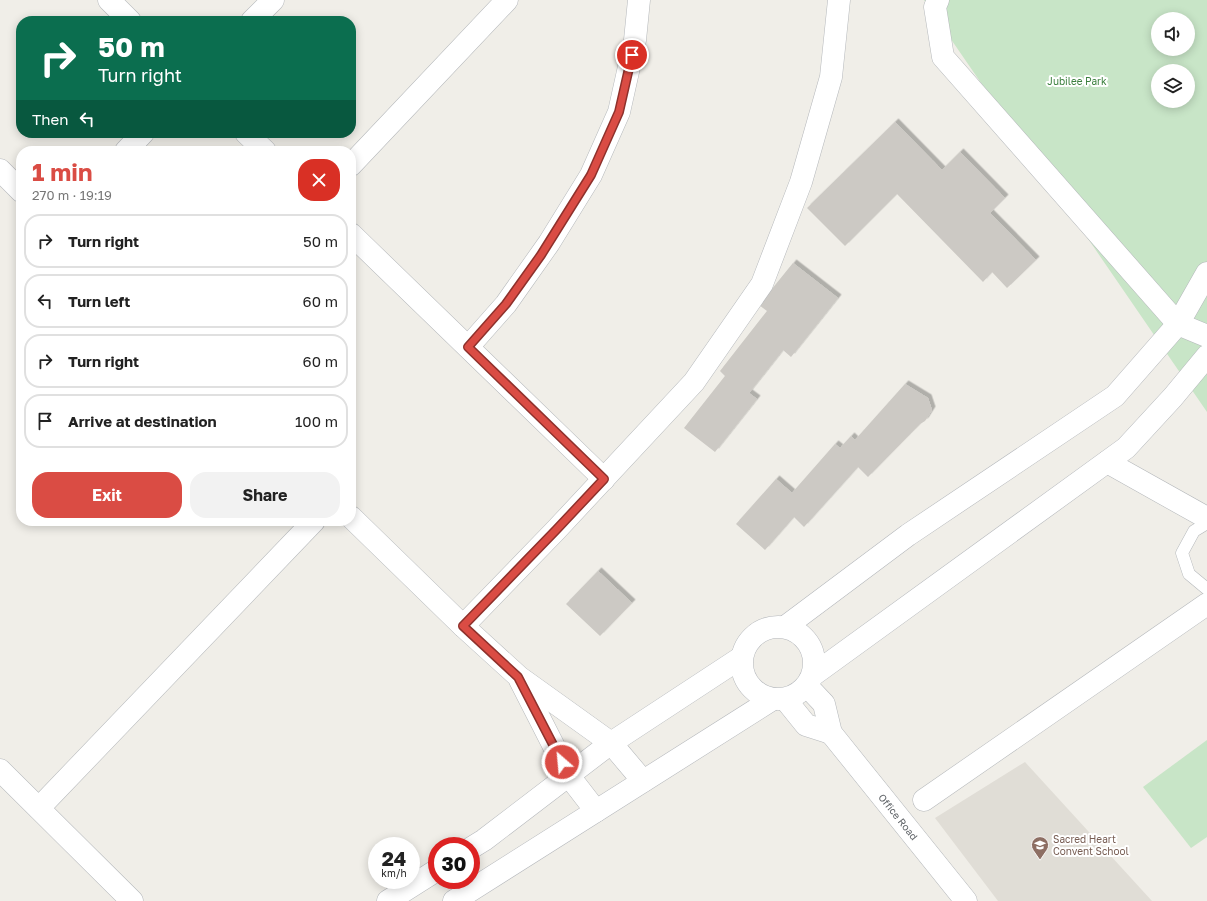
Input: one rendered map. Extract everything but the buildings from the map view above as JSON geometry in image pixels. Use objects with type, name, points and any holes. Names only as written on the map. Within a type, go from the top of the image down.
[{"type":"street","points":[[109,0],[125,16]]},
{"type":"street","points":[[257,16],[273,0]]},
{"type":"street","points":[[356,160],[507,0]]},
{"type":"street","points":[[468,347],[506,304],[541,255],[591,175],[619,112],[636,40],[640,0]]},
{"type":"street","points":[[463,626],[556,530],[694,382],[762,284],[800,182],[831,77],[839,0]]},
{"type":"street","points":[[938,0],[935,7],[943,57],[1178,324],[1207,336]]},
{"type":"street","points":[[131,146],[139,138]]},
{"type":"street","points":[[251,138],[260,146]]},
{"type":"street","points":[[0,170],[16,186]]},
{"type":"street","points":[[356,239],[604,479]]},
{"type":"street","points":[[785,627],[908,535],[1115,396],[1178,324],[1207,273]]},
{"type":"street","points":[[454,901],[643,781],[779,699],[797,694],[810,680],[959,568],[1037,514],[1126,448],[1173,397],[1207,356]]},
{"type":"street","points":[[1107,462],[1207,518]]},
{"type":"street","points":[[356,521],[463,626],[518,677],[611,744],[643,781]]},
{"type":"street","points":[[39,808],[309,526]]},
{"type":"street","points":[[924,800],[1207,604]]},
{"type":"street","points":[[773,626],[785,627],[796,631],[806,639],[812,650],[815,662],[810,680],[824,704],[830,733],[806,725],[779,699],[762,696],[752,689],[745,680],[742,669],[742,657],[746,646],[752,637],[762,630],[773,626]]},
{"type":"street","points":[[480,842],[611,744],[742,657]]},
{"type":"street","points":[[518,677],[569,776],[596,811]]},
{"type":"street","name":"Office Road","points":[[830,733],[966,901]]},
{"type":"street","points":[[0,770],[132,901]]},
{"type":"street","points":[[388,901],[428,876]]},
{"type":"lane","points":[[1207,523],[1194,531],[1182,553],[1189,574],[1207,589]]},
{"type":"shaded area","name":"Sacred Heart Convent School","points":[[1025,762],[1152,901],[998,901],[935,818]]},
{"type":"green space","name":"Jubilee Park","points":[[924,0],[1207,0],[1207,412]]},
{"type":"green space","points":[[1207,740],[1207,837],[1191,848],[1143,787]]},
{"type":"place","name":"Sacred Heart Convent School","points":[[1040,860]]},
{"type":"route","points":[[562,762],[518,677],[463,626],[604,479],[468,347],[506,304],[549,243],[591,175],[619,112],[632,55]]}]
